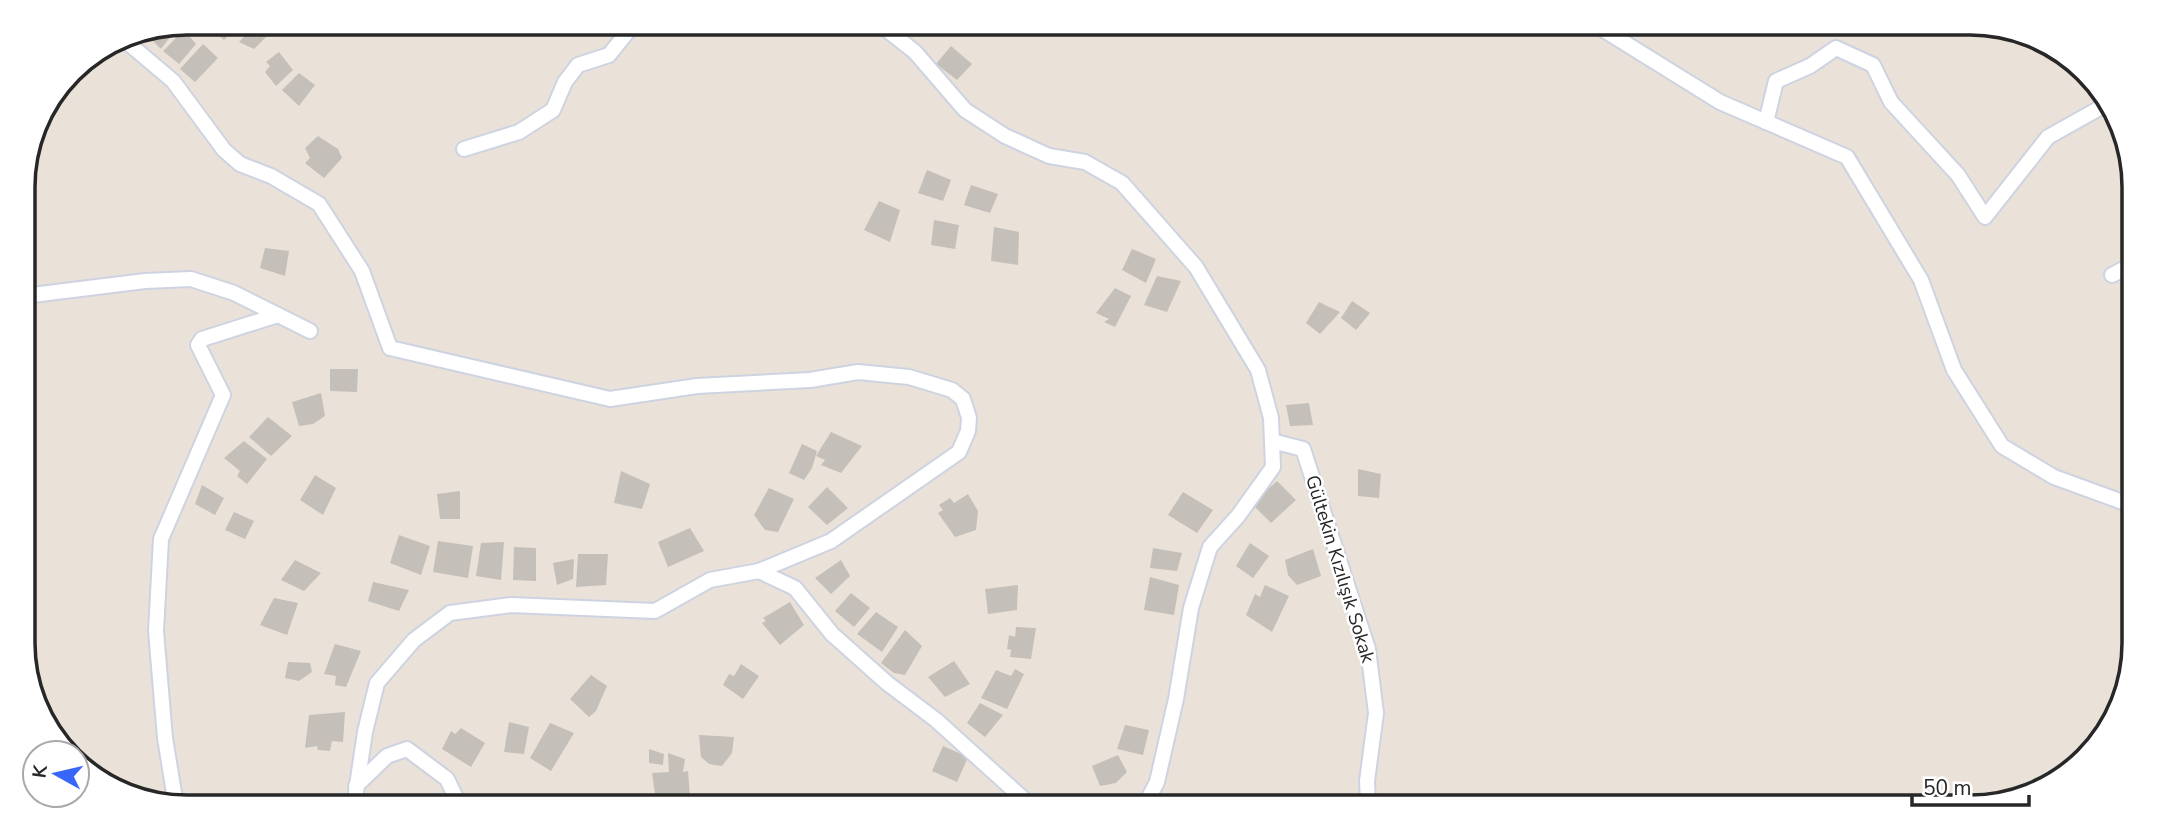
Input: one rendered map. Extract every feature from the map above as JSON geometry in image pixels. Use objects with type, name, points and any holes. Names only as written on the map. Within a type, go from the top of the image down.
[{"type":"street","points":[[464,149],[519,132],[553,110],[565,82],[578,65],[609,55],[625,35]]},
{"type":"street","points":[[893,35],[915,52],[965,110],[995,130],[1049,156],[1086,162],[1122,183],[1196,267],[1258,370],[1271,418],[1273,467],[1238,516],[1210,547],[1191,608],[1160,771],[1150,795]]},
{"type":"street","points":[[1612,35],[1720,102],[1847,157],[1921,280],[1954,370],[2002,446],[2054,477],[2122,502]]},
{"type":"street","points":[[132,46],[173,81],[205,120],[224,150],[240,164],[271,176],[319,204],[362,271],[390,348],[610,399],[697,386],[810,380],[858,372],[909,377],[952,390],[963,399],[969,418],[968,432],[959,452],[831,541],[759,571],[710,580],[654,611],[511,605],[450,613],[414,640],[377,683],[356,793]]},
{"type":"street","points":[[1766,122],[1776,81],[1810,66],[1836,48],[1873,65],[1891,102],[1958,176],[1985,217],[2048,138],[2100,108]]},
{"type":"street","points":[[2112,275],[2122,270]]},
{"type":"street","points":[[35,295],[145,281],[191,279],[234,293],[310,331]]},
{"type":"street","points":[[174,794],[165,738],[156,631],[161,539],[223,395],[198,345],[202,339],[278,315]]},
{"type":"street","name":"Gültekin Kızılışık Sokak","points":[[1272,441],[1303,449],[1368,649],[1376,713],[1368,795]]},
{"type":"street","points":[[759,571],[795,588],[832,635],[887,683],[936,720],[1019,795]]},
{"type":"street","points":[[356,793],[387,756],[407,750],[447,779],[455,795]]},
{"type":"building","points":[[179,35],[188,35],[196,44],[179,64],[163,51]]},
{"type":"building","points":[[246,35],[268,35],[254,49],[239,42]]},
{"type":"building","points":[[171,36],[161,49],[151,39]]},
{"type":"building","points":[[203,44],[218,58],[195,82],[180,69]]},
{"type":"building","points":[[951,46],[972,64],[957,80],[936,64]]},
{"type":"building","points":[[279,52],[293,70],[276,86],[265,72],[270,66],[266,62]]},
{"type":"building","points":[[299,73],[315,85],[299,106],[282,90]]},
{"type":"building","points":[[318,136],[338,149],[342,158],[324,178],[305,163],[310,158],[305,148]]},
{"type":"building","points":[[927,170],[951,180],[943,201],[918,193]]},
{"type":"building","points":[[971,185],[998,194],[990,213],[964,205]]},
{"type":"building","points":[[879,201],[900,210],[890,242],[864,230]]},
{"type":"building","points":[[934,220],[959,225],[955,249],[931,245]]},
{"type":"building","points":[[994,227],[1019,232],[1018,265],[991,261]]},
{"type":"building","points":[[265,248],[289,251],[285,276],[260,268]]},
{"type":"building","points":[[1132,249],[1156,259],[1146,283],[1122,270]]},
{"type":"building","points":[[1157,276],[1181,281],[1167,312],[1144,305]]},
{"type":"building","points":[[1115,288],[1131,296],[1115,327],[1104,322],[1109,319],[1096,313]]},
{"type":"building","points":[[1352,301],[1370,313],[1356,330],[1341,318]]},
{"type":"building","points":[[1319,302],[1340,312],[1320,334],[1306,323]]},
{"type":"building","points":[[330,369],[358,369],[357,392],[330,391]]},
{"type":"building","points":[[321,393],[325,416],[313,424],[299,426],[292,402]]},
{"type":"building","points":[[1309,403],[1313,425],[1290,426],[1286,405]]},
{"type":"building","points":[[268,417],[292,436],[271,456],[249,437]]},
{"type":"building","points":[[831,432],[862,446],[841,473],[821,465],[825,460],[816,456]]},
{"type":"building","points":[[244,441],[267,459],[247,484],[237,476],[240,471],[224,458]]},
{"type":"building","points":[[802,444],[817,451],[812,468],[804,480],[789,473]]},
{"type":"building","points":[[1358,469],[1381,474],[1379,498],[1358,496]]},
{"type":"building","points":[[621,471],[650,484],[642,509],[614,503]]},
{"type":"building","points":[[315,475],[336,488],[323,515],[300,500]]},
{"type":"building","points":[[1277,481],[1296,500],[1271,523],[1252,504]]},
{"type":"building","points":[[202,485],[224,498],[215,515],[195,504]]},
{"type":"building","points":[[827,487],[848,508],[827,525],[808,507]]},
{"type":"building","points":[[769,488],[794,499],[778,532],[765,530],[754,515]]},
{"type":"building","points":[[460,491],[460,519],[440,519],[437,494]]},
{"type":"building","points":[[1183,492],[1213,510],[1197,533],[1168,515]]},
{"type":"building","points":[[968,494],[978,511],[976,530],[955,537],[938,513],[943,510],[939,505],[950,498],[954,503]]},
{"type":"building","points":[[234,512],[254,521],[245,539],[225,530]]},
{"type":"building","points":[[690,528],[704,551],[668,567],[658,542]]},
{"type":"building","points":[[399,535],[430,546],[421,575],[390,563]]},
{"type":"building","points":[[438,541],[473,546],[468,578],[433,572]]},
{"type":"building","points":[[504,542],[501,580],[476,576],[481,543]]},
{"type":"building","points":[[1250,543],[1269,556],[1253,578],[1236,566]]},
{"type":"building","points":[[514,547],[536,548],[536,581],[513,580]]},
{"type":"building","points":[[1153,548],[1182,553],[1177,571],[1150,568]]},
{"type":"building","points":[[1313,549],[1321,576],[1297,585],[1288,575],[1285,560]]},
{"type":"building","points":[[578,554],[608,554],[606,585],[576,587]]},
{"type":"building","points":[[574,559],[573,579],[557,585],[553,563]]},
{"type":"building","points":[[295,560],[321,573],[304,591],[281,580]]},
{"type":"building","points":[[841,560],[850,576],[831,594],[815,578]]},
{"type":"building","points":[[1150,577],[1179,585],[1174,615],[1144,610]]},
{"type":"building","points":[[373,582],[409,590],[399,611],[368,601]]},
{"type":"building","points":[[1018,585],[1017,610],[988,614],[985,589]]},
{"type":"building","points":[[1265,585],[1289,596],[1272,632],[1246,615],[1255,594],[1260,597]]},
{"type":"building","points":[[851,593],[870,608],[854,627],[835,611]]},
{"type":"building","points":[[274,598],[298,603],[287,635],[260,625]]},
{"type":"building","points":[[790,602],[804,625],[780,645],[762,623],[766,621],[763,618]]},
{"type":"building","points":[[876,612],[898,627],[882,652],[857,634]]},
{"type":"building","points":[[1016,627],[1036,628],[1031,659],[1010,657],[1011,650],[1007,649],[1009,635],[1015,637]]},
{"type":"building","points":[[905,630],[922,646],[905,675],[894,673],[881,663]]},
{"type":"building","points":[[335,644],[361,651],[346,687],[335,685],[336,676],[324,674]]},
{"type":"building","points":[[954,661],[970,684],[945,697],[928,677]]},
{"type":"building","points":[[288,662],[310,663],[312,672],[299,681],[285,678]]},
{"type":"building","points":[[741,664],[759,676],[743,699],[723,685],[729,674],[734,676]]},
{"type":"building","points":[[1015,669],[1024,674],[1007,709],[981,698],[996,670],[1011,676]]},
{"type":"building","points":[[591,675],[607,686],[596,711],[589,717],[570,699]]},
{"type":"building","points":[[980,703],[1003,715],[985,737],[967,723]]},
{"type":"building","points":[[345,712],[343,742],[332,741],[330,751],[318,750],[317,746],[305,748],[309,715]]},
{"type":"building","points":[[509,722],[529,727],[524,754],[504,752]]},
{"type":"building","points":[[550,723],[574,733],[551,771],[530,758]]},
{"type":"building","points":[[1125,725],[1149,730],[1143,755],[1117,749]]},
{"type":"building","points":[[461,728],[485,743],[471,767],[442,749],[451,731],[455,734]]},
{"type":"building","points":[[699,735],[734,737],[732,753],[722,766],[709,764],[701,757]]},
{"type":"building","points":[[943,746],[968,757],[957,782],[932,771]]},
{"type":"building","points":[[649,749],[664,754],[663,765],[649,763]]},
{"type":"building","points":[[668,753],[685,759],[683,772],[688,771],[690,795],[655,795],[652,773],[669,772]]},
{"type":"building","points":[[1118,755],[1127,772],[1116,783],[1100,786],[1092,766]]}]
